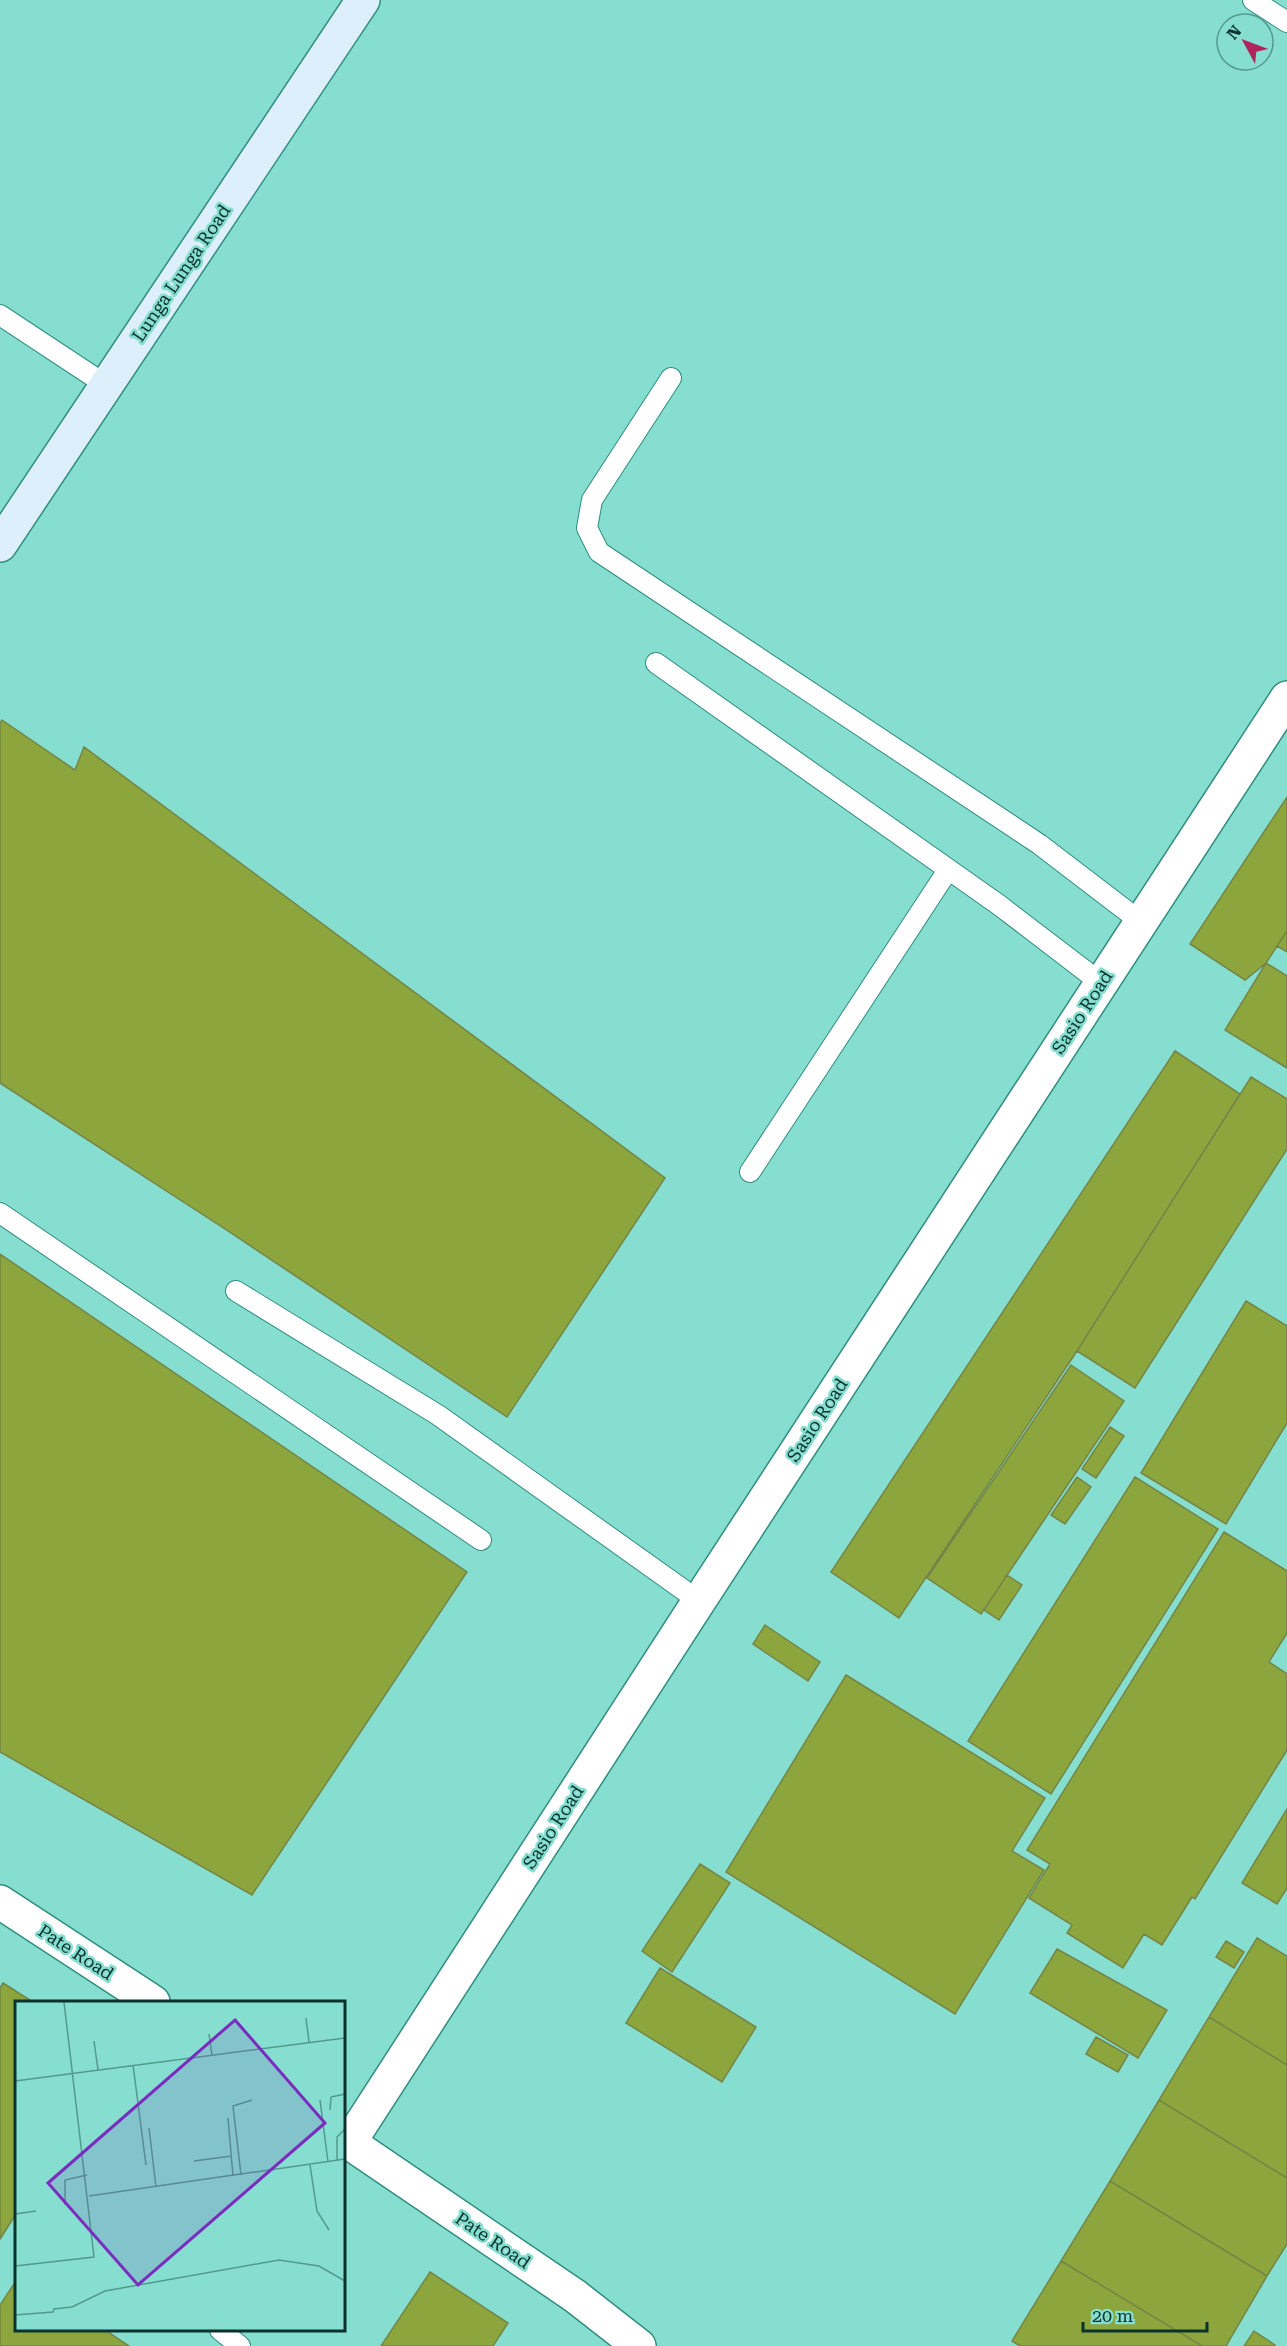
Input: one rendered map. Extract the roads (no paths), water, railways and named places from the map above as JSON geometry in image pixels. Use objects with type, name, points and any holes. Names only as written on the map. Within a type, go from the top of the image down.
[{"type":"main road","name":"Lunga Lunga Road","points":[[0,545],[363,0]]},
{"type":"street","name":"Sasio Road","points":[[346,2141],[1287,698]]},
{"type":"street","name":"Pate Road","points":[[0,1902],[151,2001]]},
{"type":"street","name":"Pate Road","points":[[346,2141],[575,2296],[639,2346]]},
{"type":"lane","points":[[1253,0],[1287,22]]},
{"type":"lane","points":[[0,315],[106,385]]},
{"type":"lane","points":[[671,378],[592,500],[587,528],[599,552],[1039,843],[1141,922]]},
{"type":"lane","points":[[656,663],[999,905],[1101,983]]},
{"type":"lane","points":[[750,1172],[948,870]]},
{"type":"lane","points":[[0,1213],[481,1540]]},
{"type":"lane","points":[[236,1291],[438,1415],[699,1601]]},
{"type":"lane","points":[[221,2331],[240,2346]]}]
